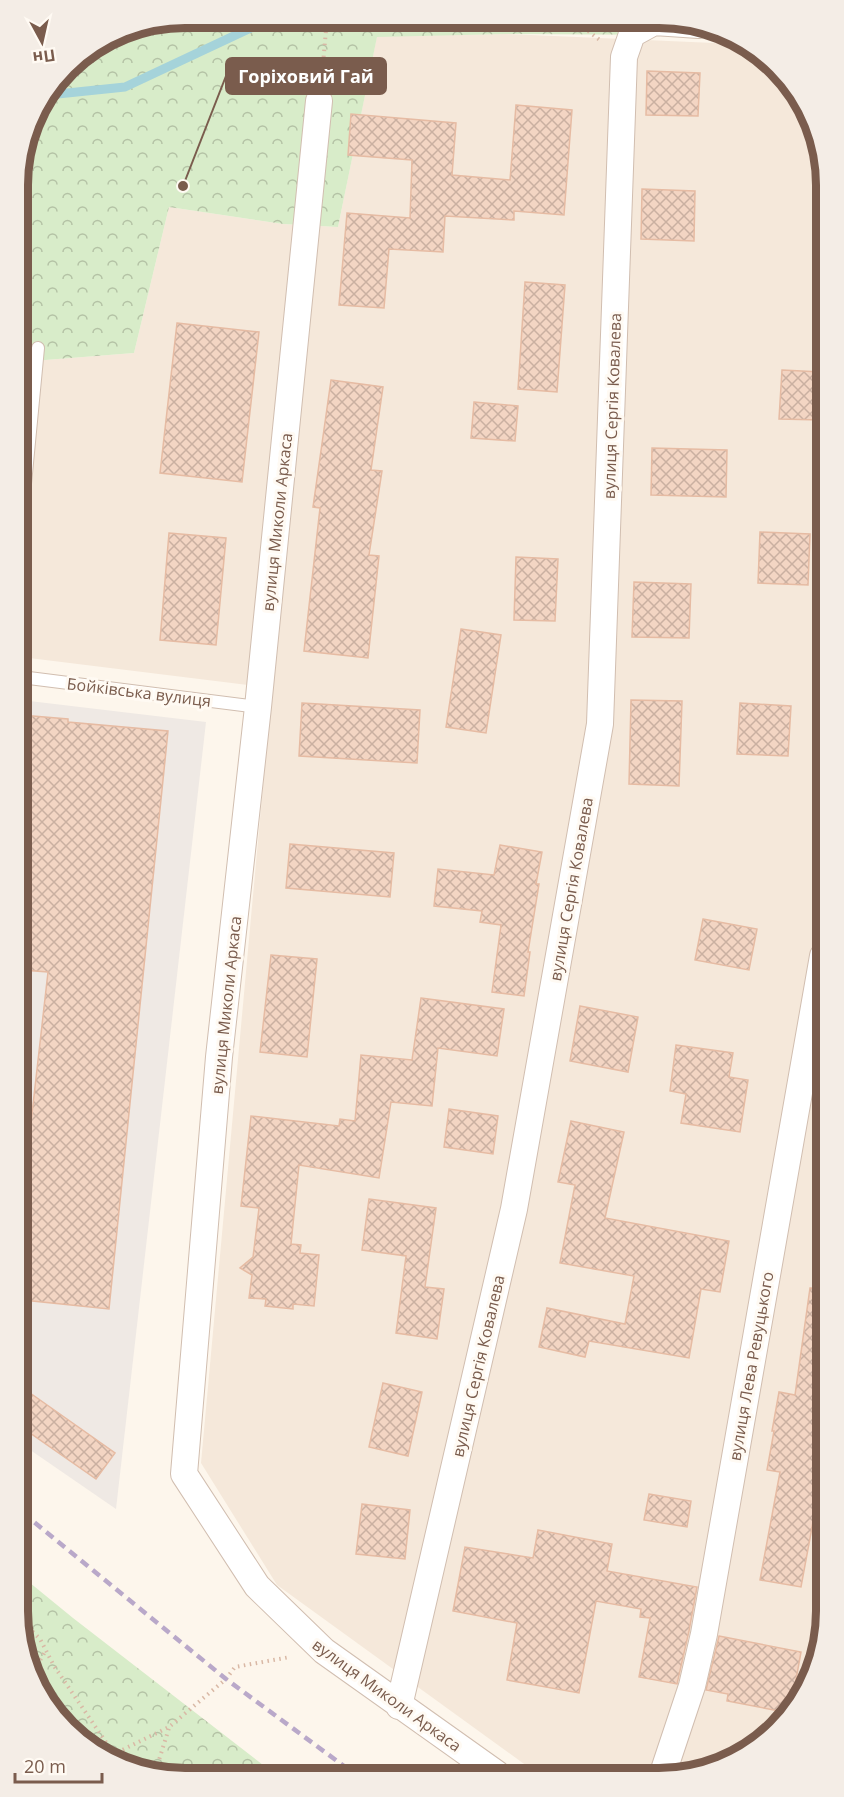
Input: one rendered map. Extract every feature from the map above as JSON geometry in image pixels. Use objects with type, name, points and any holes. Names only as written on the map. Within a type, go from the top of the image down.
[{"type":"street","name":"вулиця Сергія Ковалева","points":[[399,1706],[514,1209],[600,724],[624,57],[632,34],[643,28]]},
{"type":"street","name":"вулиця Миколи Аркаса","points":[[320,101],[258,707],[219,1057],[184,1474],[257,1586],[324,1651],[488,1768]]},
{"type":"street","name":"вулиця Лева Ревуцького","points":[[665,1768],[692,1686],[704,1634],[815,999]]},
{"type":"lane","points":[[29,450],[38,348]]},
{"type":"lane","name":"Бойківська вулиця","points":[[29,678],[258,707]]},
{"type":"path","points":[[320,101],[326,28]]},
{"type":"path","points":[[30,1629],[40,1639],[54,1666],[109,1748]]},
{"type":"path","points":[[38,1664],[46,1650]]},
{"type":"path","points":[[119,1753],[169,1727],[226,1679],[235,1667],[324,1651]]},
{"type":"path","points":[[157,1765],[169,1727]]},
{"type":"shaded area","points":[[507,34],[725,43],[754,61],[783,90],[804,126],[814,165],[816,186],[815,1621],[804,1671],[789,1699],[776,1715],[754,1736],[737,1747],[718,1757],[679,1767],[530,1768],[277,1585],[201,1463],[272,688],[29,658],[29,361],[134,353],[169,207],[283,224],[338,227],[377,36]]},
{"type":"shaded area","points":[[29,701],[206,722],[116,1509],[28,1449]]},
{"type":"green space","points":[[186,28],[658,28],[707,37],[507,34],[377,37],[338,227],[283,224],[169,207],[134,353],[29,361],[29,176],[34,145],[40,126],[50,107],[68,82],[98,55],[126,40],[165,30]]},
{"type":"green space","points":[[28,1581],[267,1768],[165,1767],[135,1760],[116,1752],[90,1736],[61,1707],[40,1671],[30,1632]]},
{"type":"building","points":[[647,71],[700,73],[698,116],[646,115]]},
{"type":"building","points":[[516,105],[572,110],[564,215],[514,211],[514,220],[445,216],[443,252],[389,249],[384,308],[339,305],[347,213],[410,218],[412,160],[348,155],[351,114],[456,123],[452,175],[510,180]]},
{"type":"building","points":[[642,189],[695,191],[694,241],[641,239]]},
{"type":"building","points":[[525,282],[565,285],[557,392],[518,389]]},
{"type":"building","points":[[177,323],[259,332],[242,482],[160,473]]},
{"type":"building","points":[[782,370],[816,372],[816,420],[779,419]]},
{"type":"building","points":[[331,380],[383,387],[371,470],[382,471],[369,555],[379,556],[368,658],[304,651],[320,508],[313,507]]},
{"type":"building","points":[[474,402],[518,406],[515,441],[471,438]]},
{"type":"building","points":[[652,448],[727,450],[726,497],[651,495]]},
{"type":"building","points":[[760,532],[810,534],[808,585],[758,583]]},
{"type":"building","points":[[169,533],[226,538],[216,645],[160,640]]},
{"type":"building","points":[[516,557],[558,559],[555,621],[514,620]]},
{"type":"building","points":[[634,582],[691,584],[689,638],[632,637]]},
{"type":"building","points":[[461,629],[501,635],[486,733],[446,727]]},
{"type":"building","points":[[631,700],[682,701],[679,786],[629,784]]},
{"type":"building","points":[[302,703],[420,710],[417,763],[299,756]]},
{"type":"building","points":[[740,703],[791,706],[788,756],[737,754]]},
{"type":"building","points":[[29,716],[68,719],[68,722],[168,731],[109,1309],[28,1301],[28,1146],[48,972],[28,970]]},
{"type":"building","points":[[290,844],[394,853],[390,897],[286,888]]},
{"type":"building","points":[[500,845],[542,852],[536,884],[539,884],[528,952],[530,952],[524,996],[492,992],[501,925],[480,922],[482,911],[434,906],[438,869],[494,875]]},
{"type":"building","points":[[703,919],[757,929],[749,970],[695,960]]},
{"type":"building","points":[[271,955],[317,959],[307,1057],[260,1052]]},
{"type":"building","points":[[421,998],[504,1009],[497,1056],[438,1048],[432,1106],[391,1102],[379,1178],[299,1165],[291,1244],[301,1245],[300,1253],[319,1255],[314,1306],[293,1304],[293,1309],[265,1306],[266,1299],[249,1298],[252,1275],[240,1268],[253,1257],[259,1208],[241,1206],[251,1116],[339,1126],[340,1119],[355,1121],[361,1055],[412,1060]]},
{"type":"building","points":[[580,1006],[638,1017],[628,1072],[570,1061]]},
{"type":"building","points":[[676,1045],[733,1053],[729,1077],[748,1080],[740,1132],[681,1123],[686,1094],[670,1091]]},
{"type":"building","points":[[449,1109],[498,1116],[493,1154],[444,1147]]},
{"type":"building","points":[[571,1121],[624,1132],[605,1218],[729,1241],[720,1292],[701,1289],[689,1358],[589,1341],[585,1357],[539,1347],[547,1308],[625,1324],[634,1276],[560,1263],[575,1185],[558,1182]]},
{"type":"building","points":[[369,1199],[436,1208],[425,1287],[444,1289],[437,1339],[396,1333],[406,1256],[362,1250]]},
{"type":"building","points":[[810,1288],[815,1288],[815,1511],[801,1587],[760,1580],[780,1472],[767,1470],[779,1392],[795,1395]]},
{"type":"building","points":[[383,1383],[422,1392],[408,1456],[369,1447]]},
{"type":"building","points":[[28,1392],[115,1453],[96,1479],[28,1432]]},
{"type":"building","points":[[649,1494],[691,1501],[687,1527],[644,1520]]},
{"type":"building","points":[[362,1504],[410,1510],[405,1559],[356,1554]]},
{"type":"building","points":[[538,1530],[612,1544],[607,1571],[697,1587],[677,1684],[639,1677],[650,1618],[640,1617],[641,1609],[596,1601],[579,1693],[507,1680],[517,1623],[453,1611],[465,1547],[533,1558]]},
{"type":"building","points":[[719,1636],[801,1652],[794,1690],[779,1711],[727,1701],[728,1694],[706,1690]]},
{"type":"waterway","points":[[58,94],[125,87],[251,28]]},
{"type":"railway","points":[[28,1517],[226,1679],[347,1768]]},
{"type":"place","name":"Горіховий Гай","points":[[183,186]]}]
